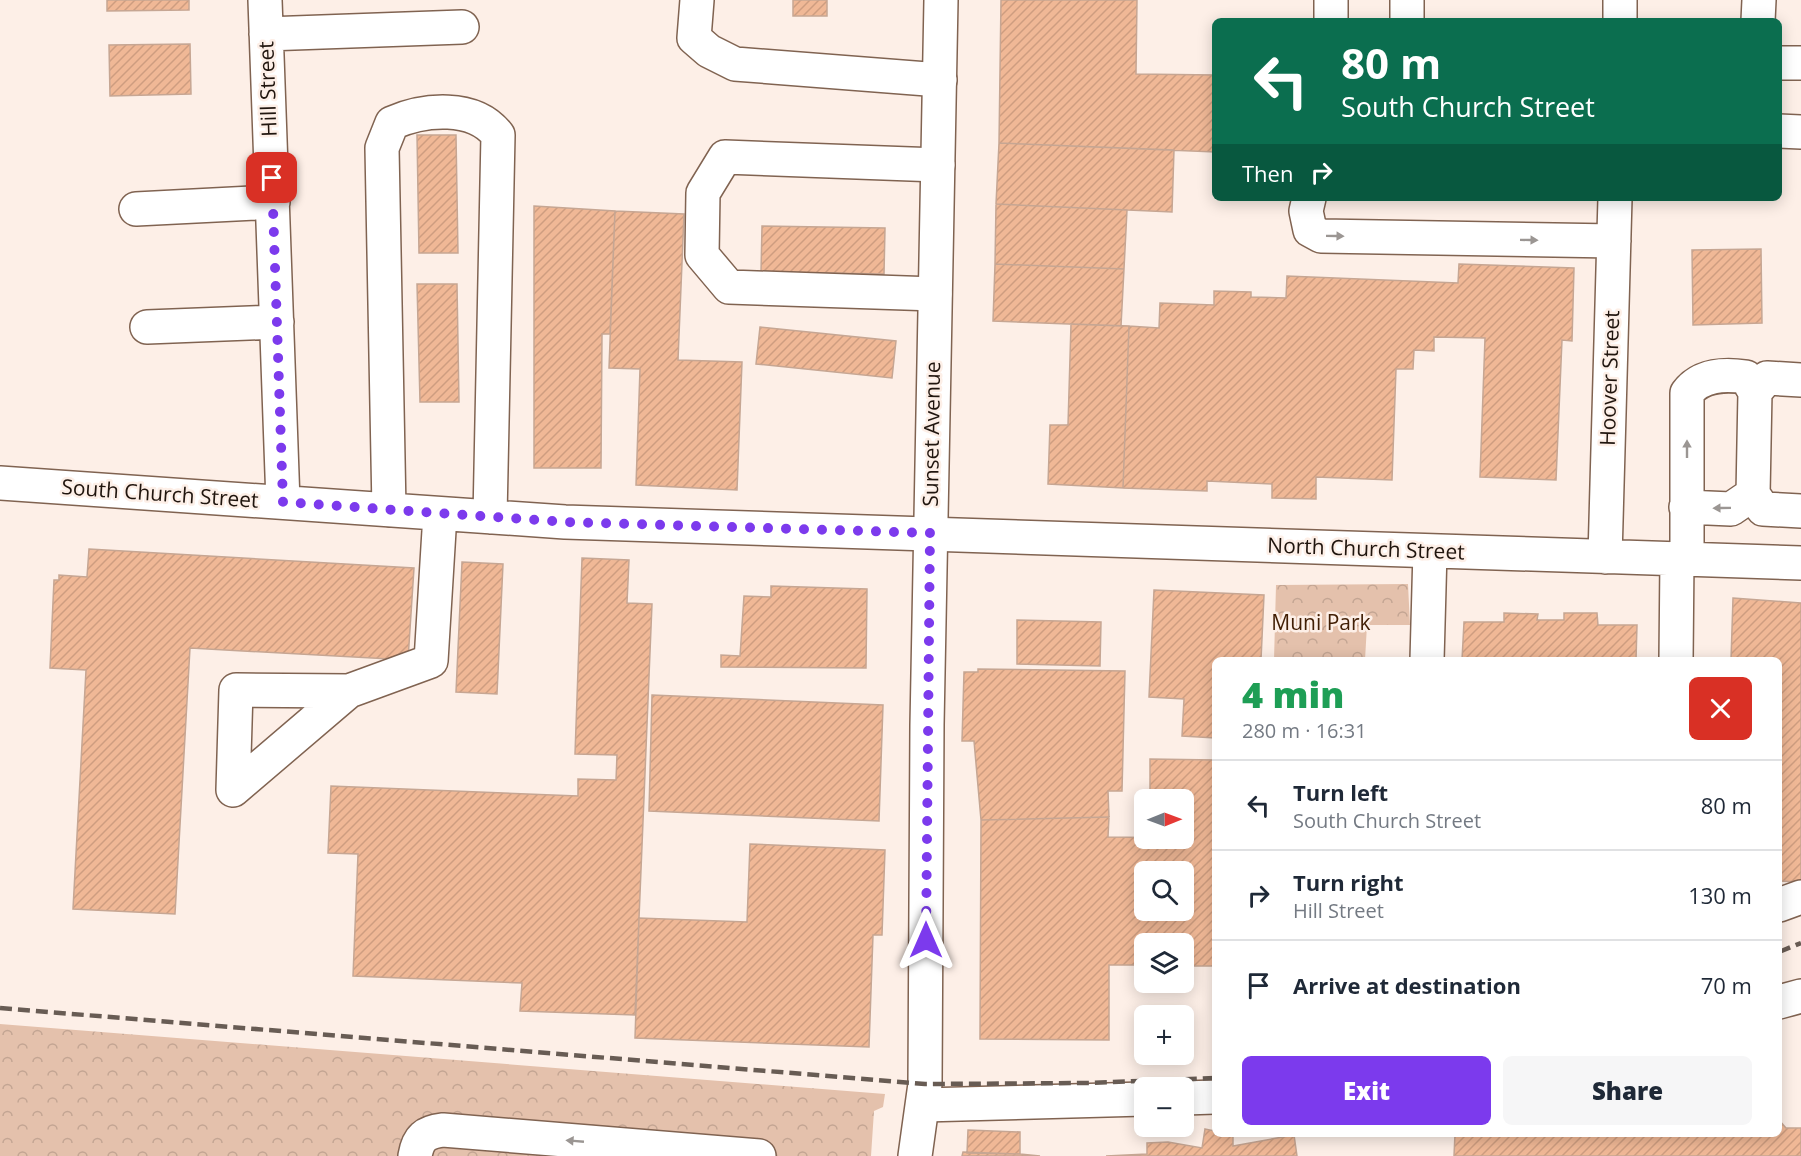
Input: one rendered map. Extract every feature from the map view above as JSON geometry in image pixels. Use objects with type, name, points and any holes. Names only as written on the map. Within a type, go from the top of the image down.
[{"type":"street","name":"Hill Street","points":[[265,0],[283,502]]},
{"type":"street","points":[[697,0],[694,38],[709,51],[735,64],[940,80]]},
{"type":"street","name":"Sunset Avenue","points":[[915,1156],[926,1084],[930,533],[941,0]]},
{"type":"street","points":[[1330,0],[1331,18]]},
{"type":"street","points":[[1407,0],[1407,18]]},
{"type":"street","points":[[1620,0],[1620,18]]},
{"type":"street","points":[[1758,18],[1759,0]]},
{"type":"street","points":[[266,34],[462,27]]},
{"type":"street","points":[[1782,63],[1801,63]]},
{"type":"street","points":[[389,510],[382,147],[392,123],[412,114],[442,113],[473,116],[489,123],[498,135],[490,517]]},
{"type":"street","points":[[1782,131],[1801,132]]},
{"type":"street","points":[[935,294],[729,287],[702,255],[703,193],[725,157],[938,165]]},
{"type":"street","points":[[1308,201],[1306,211],[1311,230],[1321,236],[1614,241]]},
{"type":"street","name":"Hoover Street","points":[[1605,557],[1615,201]]},
{"type":"street","points":[[136,209],[273,202]]},
{"type":"street","points":[[147,327],[277,322]]},
{"type":"street","points":[[1676,657],[1686,507],[1687,393],[1694,383],[1725,374],[1746,377],[1755,392],[1753,494],[1763,509],[1796,511],[1794,563]]},
{"type":"street","points":[[1755,392],[1767,378],[1801,380]]},
{"type":"street","name":"South Church Street","points":[[0,483],[565,522],[930,533]]},
{"type":"street","points":[[1686,507],[1731,509],[1753,494]]},
{"type":"street","points":[[349,691],[430,661],[440,514]]},
{"type":"street","name":"North Church Street","points":[[930,533],[1794,563]]},
{"type":"street","points":[[1427,657],[1430,551]]},
{"type":"street","points":[[1782,904],[1801,897]]},
{"type":"street","points":[[1782,1001],[1801,996]]},
{"type":"street","points":[[1194,1098],[1212,1097]]},
{"type":"street","points":[[923,1105],[1134,1099]]},
{"type":"street","points":[[415,1156],[417,1141],[429,1132],[443,1130],[633,1151],[759,1156]]},
{"type":"green space","name":"Muni Park","points":[[1408,584],[1410,625],[1367,625],[1365,657],[1274,657],[1276,585]]},
{"type":"green space","points":[[0,1024],[885,1094],[883,1107],[874,1111],[871,1156],[0,1156]]},
{"type":"building","points":[[107,0],[189,0],[189,10],[107,11]]},
{"type":"building","points":[[793,0],[827,0],[827,16],[793,16]]},
{"type":"building","points":[[1001,0],[1137,0],[1136,74],[1212,75],[1212,152],[999,143]]},
{"type":"building","points":[[190,44],[191,94],[110,96],[109,45]]},
{"type":"building","points":[[417,135],[456,135],[458,253],[419,253]]},
{"type":"building","points":[[999,143],[1174,150],[1172,212],[996,204]]},
{"type":"building","points":[[996,204],[1127,210],[1124,269],[995,264]]},
{"type":"building","points":[[534,206],[615,211],[610,334],[602,334],[601,468],[534,468]]},
{"type":"building","points":[[615,211],[684,214],[678,360],[742,362],[737,490],[636,485],[640,369],[609,368]]},
{"type":"building","points":[[762,226],[885,228],[884,274],[761,272]]},
{"type":"building","points":[[1761,249],[1762,323],[1693,325],[1692,250]]},
{"type":"building","points":[[995,264],[1124,269],[1121,326],[993,321]]},
{"type":"building","points":[[1459,264],[1574,268],[1572,341],[1562,340],[1556,480],[1480,477],[1485,338],[1434,337],[1434,351],[1414,350],[1413,369],[1396,369],[1392,480],[1316,477],[1316,499],[1272,498],[1272,484],[1207,481],[1207,491],[1123,488],[1129,326],[1159,328],[1160,303],[1214,305],[1214,291],[1251,292],[1251,297],[1286,298],[1287,276],[1458,283]]},
{"type":"building","points":[[417,284],[457,284],[459,402],[420,402]]},
{"type":"building","points":[[1071,324],[1129,326],[1123,488],[1048,484],[1050,425],[1068,425]]},
{"type":"building","points":[[760,327],[896,341],[892,378],[756,364]]},
{"type":"building","points":[[89,549],[414,568],[408,660],[190,648],[175,914],[73,909],[86,670],[50,668],[54,580],[59,580],[59,575],[87,577]]},
{"type":"building","points":[[582,558],[629,560],[627,603],[652,604],[635,1015],[520,1011],[522,983],[353,976],[358,854],[328,853],[331,786],[578,796],[578,779],[616,780],[617,755],[575,754]]},
{"type":"building","points":[[462,562],[503,564],[497,694],[456,692]]},
{"type":"building","points":[[771,586],[867,589],[866,668],[721,667],[721,655],[740,656],[744,596],[771,597]]},
{"type":"building","points":[[1154,590],[1264,595],[1261,657],[1212,657],[1212,738],[1182,736],[1184,699],[1149,697]]},
{"type":"building","points":[[1733,598],[1801,603],[1801,882],[1782,881],[1782,657],[1731,657]]},
{"type":"building","points":[[1504,613],[1538,614],[1537,620],[1564,620],[1564,613],[1597,613],[1598,625],[1637,625],[1636,657],[1462,657],[1464,622],[1504,622]]},
{"type":"building","points":[[1017,620],[1101,622],[1100,666],[1017,664]]},
{"type":"building","points":[[978,669],[1125,671],[1122,791],[1108,791],[1109,817],[981,820],[974,741],[962,741],[964,672],[978,672]]},
{"type":"building","points":[[652,695],[883,705],[879,821],[649,811]]},
{"type":"building","points":[[1150,759],[1212,760],[1212,966],[1194,966],[1194,933],[1134,933],[1134,965],[1109,965],[1109,1040],[980,1039],[981,820],[1109,817],[1108,837],[1134,837],[1134,849],[1194,849],[1194,789],[1150,789]]},
{"type":"building","points":[[750,844],[885,850],[882,935],[873,935],[869,1047],[635,1038],[639,918],[747,922]]},
{"type":"building","points":[[1782,1123],[1786,1128],[1801,1128],[1801,1156],[1454,1156],[1455,1137],[1782,1137]]},
{"type":"building","points":[[1205,1129],[1212,1130],[1212,1137],[1233,1137],[1233,1146],[1294,1137],[1297,1156],[1106,1156],[1147,1154],[1147,1143],[1168,1142],[1202,1148]]},
{"type":"building","points":[[968,1130],[1020,1132],[1020,1154],[967,1153]]},
{"type":"building","points":[[963,1152],[1020,1154],[1040,1156],[962,1156]]},
{"type":"railway","points":[[1782,951],[1801,943]]},
{"type":"railway","points":[[0,1008],[925,1084],[1090,1083],[1212,1078]]},
{"type":"route","points":[[272,178],[283,502],[565,522],[930,533],[926,940]]}]
